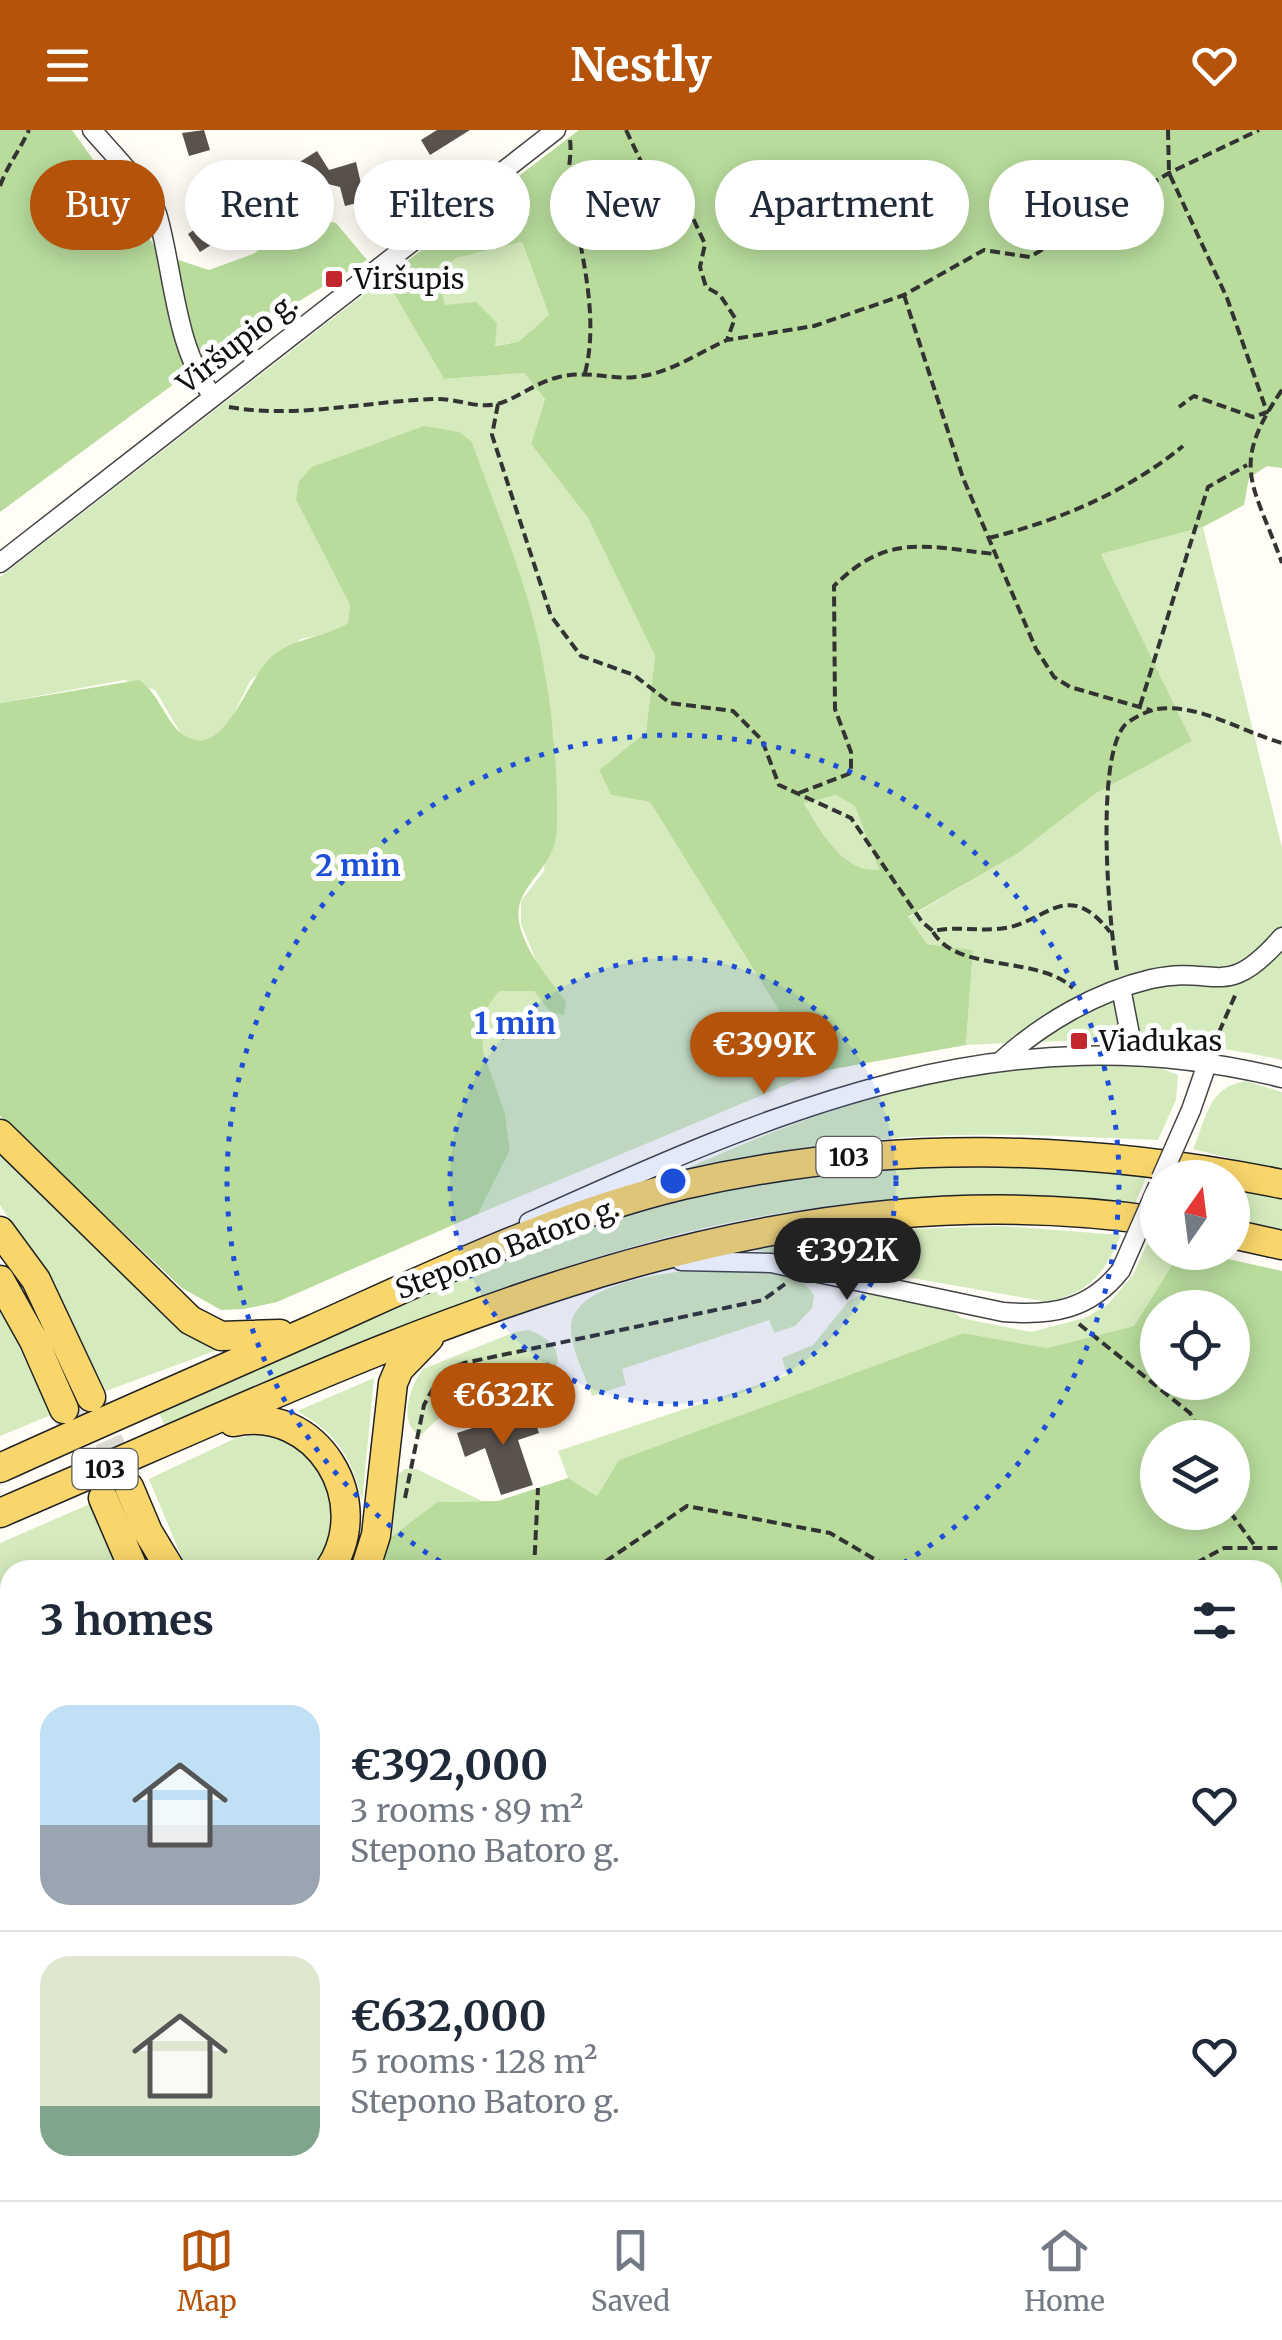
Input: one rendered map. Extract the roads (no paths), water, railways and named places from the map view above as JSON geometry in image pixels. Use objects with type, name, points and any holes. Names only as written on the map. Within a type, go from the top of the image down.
[{"type":"main road","points":[[0,1134],[190,1320],[221,1336],[247,1338],[311,1330]]},
{"type":"main road","name":"Stepono Batoro g.","points":[[0,1468],[430,1275],[541,1230],[666,1190],[784,1166],[874,1154],[958,1149],[1113,1156],[1282,1184]]},
{"type":"main road","name":"Stepono Batoro g.","points":[[0,1513],[453,1321],[626,1263],[754,1231],[883,1212],[1034,1208],[1140,1219]]},
{"type":"main road","points":[[0,1231],[36,1280],[91,1398]]},
{"type":"main road","points":[[1250,1238],[1282,1244]]},
{"type":"main road","points":[[0,1280],[34,1341],[64,1409]]},
{"type":"main road","points":[[368,1560],[376,1535],[393,1383],[413,1353],[453,1321]]},
{"type":"main road","points":[[197,1430],[242,1420],[270,1422],[300,1431],[319,1445],[334,1466],[344,1496],[345,1528],[333,1560]]},
{"type":"main road","points":[[132,1560],[116,1493],[166,1560]]},
{"type":"street","points":[[92,130],[158,214],[161,242],[196,372],[212,396]]},
{"type":"street","name":"Viršupio g.","points":[[0,563],[556,130]]},
{"type":"street","points":[[1002,1060],[1022,1042],[1087,1002],[1155,978],[1234,978],[1262,961],[1282,938]]},
{"type":"street","points":[[1121,988],[1134,1055]]},
{"type":"street","points":[[430,1275],[525,1223],[764,1122],[898,1078],[1002,1060],[1134,1055],[1282,1078]]},
{"type":"street","points":[[1169,1160],[1207,1064]]},
{"type":"street","points":[[626,1263],[729,1259],[790,1267],[1003,1312],[1062,1312],[1097,1295],[1121,1270],[1140,1227]]},
{"type":"tunnel","points":[[92,1401],[126,1481]]},
{"type":"tunnel","points":[[67,1415],[101,1495]]},
{"type":"place","name":"Viršupis","points":[[334,279]]},
{"type":"place","name":"Viadukas","points":[[1079,1041]]}]
